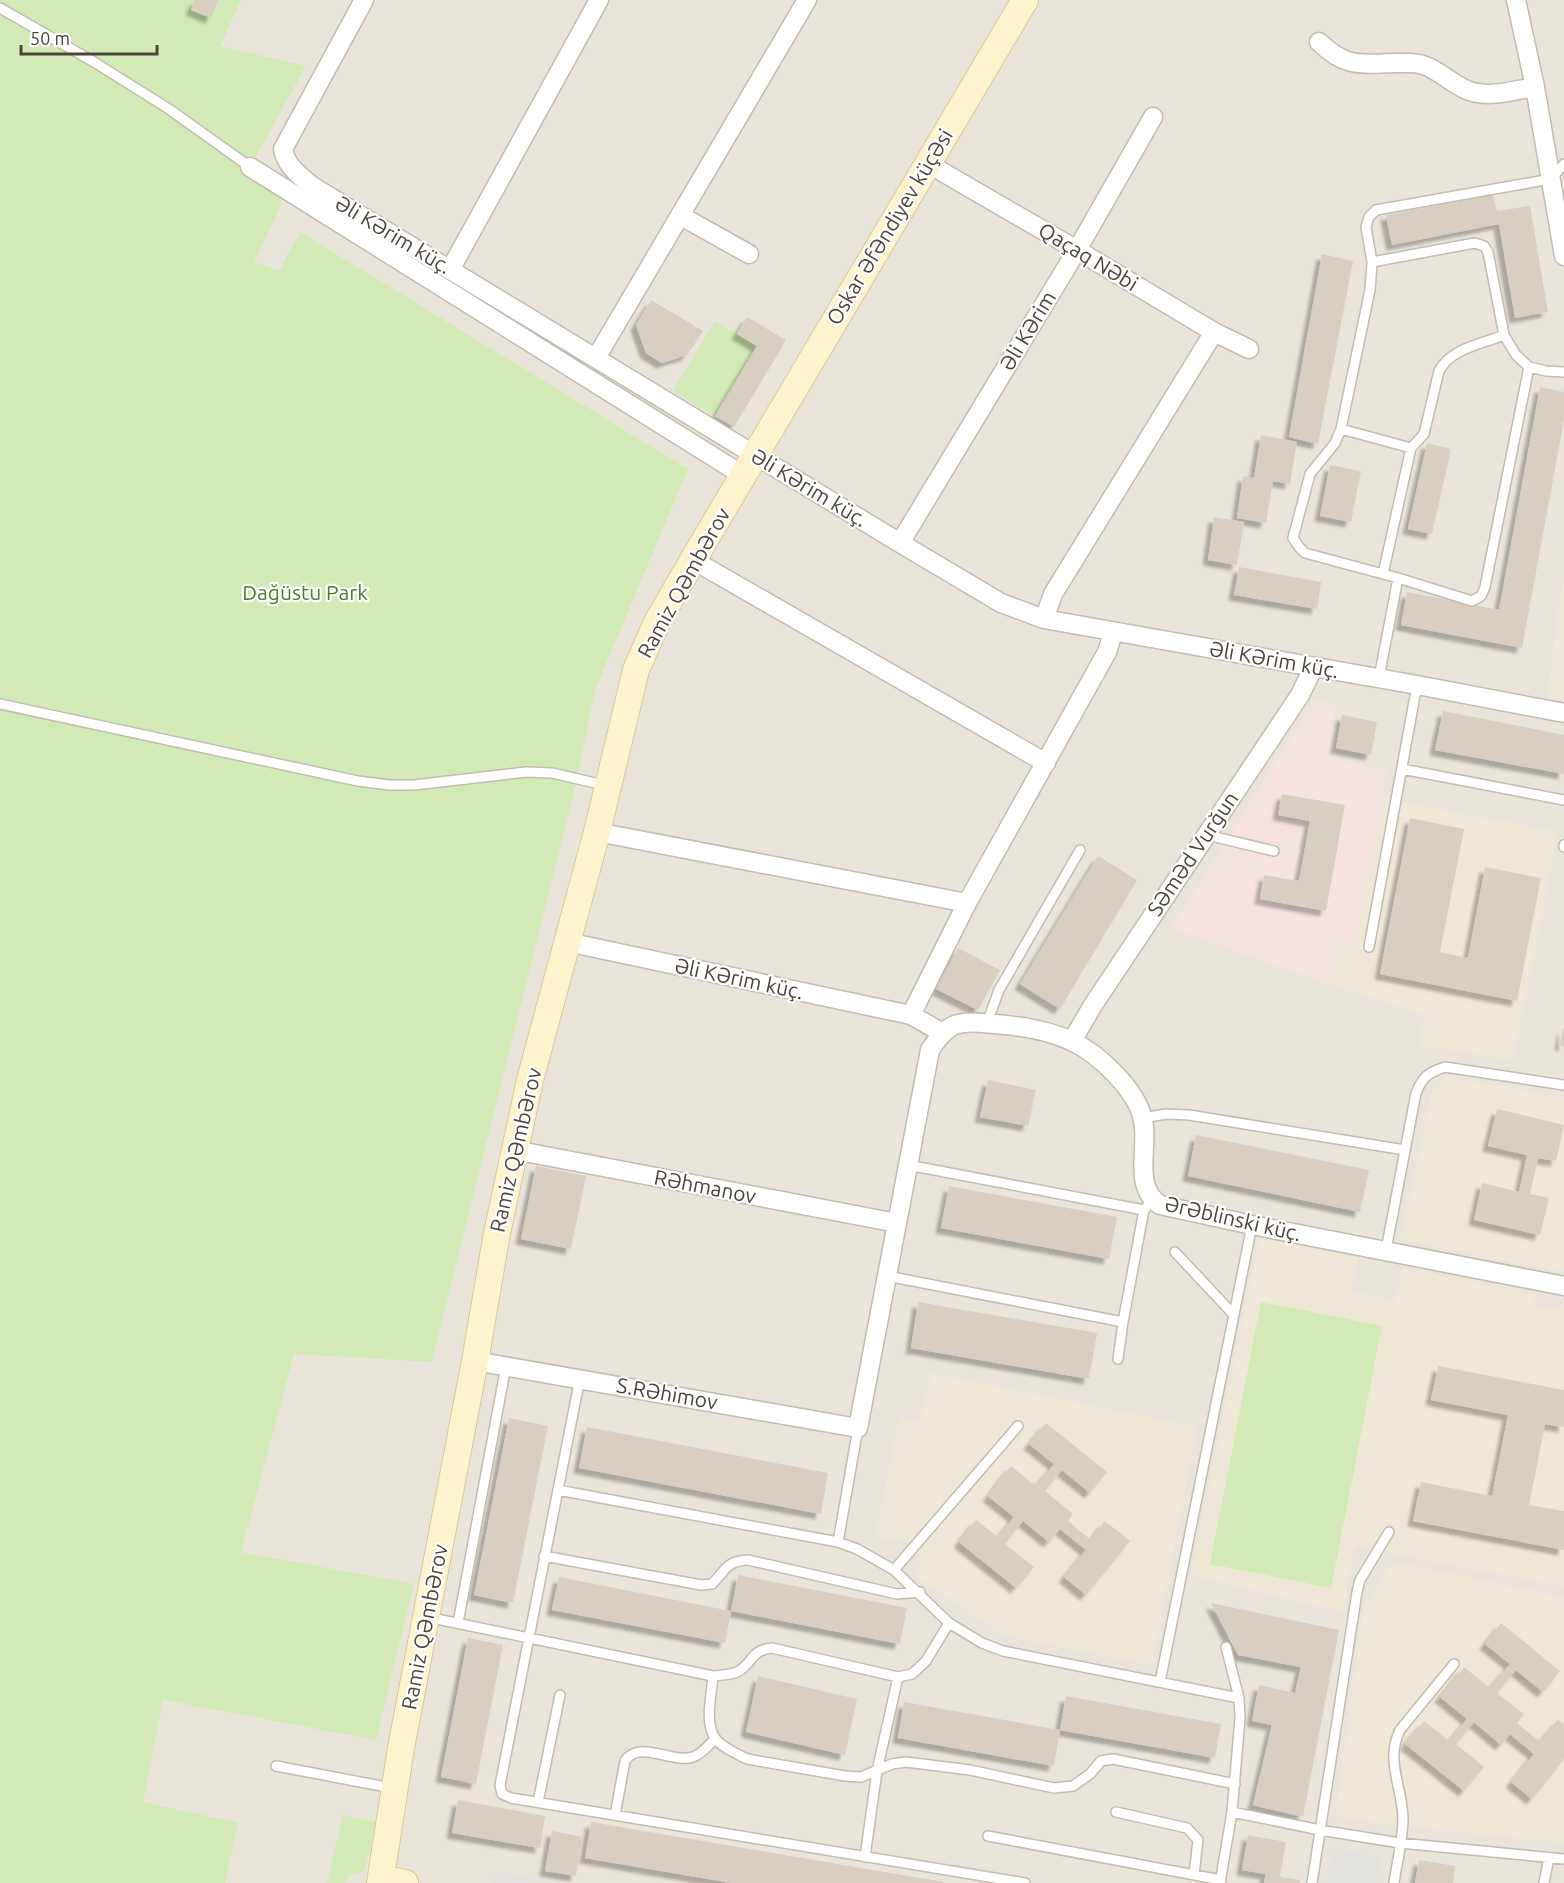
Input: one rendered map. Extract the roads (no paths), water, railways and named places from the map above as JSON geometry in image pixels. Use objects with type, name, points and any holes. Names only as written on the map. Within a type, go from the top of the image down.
[{"type":"main road","name":"Oskar Əfəndiyev küçəsi","points":[[750,466],[1025,0]]},
{"type":"main road","name":"Ramiz Qəmbərov","points":[[389,1881],[395,1789],[497,1233],[530,1080],[597,832],[628,698],[640,661],[657,622],[750,466]]},
{"type":"street","name":"Əli Kərim küç.","points":[[364,0],[283,149],[285,158],[291,167],[312,186],[596,358],[750,466],[900,543],[1001,603],[1044,619],[1564,712]]},
{"type":"street","points":[[450,270],[599,0]]},
{"type":"street","points":[[596,358],[807,0]]},
{"type":"street","points":[[1516,0],[1536,87],[1564,256]]},
{"type":"street","points":[[1319,42],[1337,58],[1348,63],[1423,64],[1467,90],[1477,93],[1494,94],[1536,87]]},
{"type":"street","name":"Əli Kərim","points":[[900,543],[1077,250],[1153,117]]},
{"type":"street","name":"Qaçaq Nəbi","points":[[927,163],[1214,332],[1249,349]]},
{"type":"street","points":[[250,167],[750,466]]},
{"type":"street","points":[[681,216],[749,254]]},
{"type":"street","points":[[1044,619],[1053,594],[1214,332]]},
{"type":"street","points":[[693,560],[1046,763]]},
{"type":"street","points":[[910,1015],[967,903],[1107,652],[1113,633]]},
{"type":"street","name":"Səməd Vurğun","points":[[1072,1041],[1093,1005],[1300,694],[1313,668]]},
{"type":"street","points":[[597,832],[967,903]]},
{"type":"street","name":"Əli Kərim küç.","points":[[567,942],[910,1015],[941,1032]]},
{"type":"street","name":"Ərəblinski küç.","points":[[941,1032],[951,1025],[965,1023],[1027,1028],[1072,1041],[1096,1058],[1120,1078],[1134,1098],[1142,1118],[1144,1183],[1149,1205],[1564,1286]]},
{"type":"street","points":[[858,1428],[930,1050],[941,1032]]},
{"type":"street","name":"Rəhmanov","points":[[514,1150],[897,1223]]},
{"type":"street","name":"S.Rəhimov","points":[[475,1361],[858,1428]]},
{"type":"lane","points":[[9,0],[3,9],[159,103],[250,167]]},
{"type":"lane","points":[[1529,367],[1485,587],[1481,597],[1472,601],[1305,553],[1293,538],[1310,474],[1335,442],[1341,429],[1370,290],[1372,262],[1365,227],[1369,217],[1376,210],[1551,179],[1564,164]]},
{"type":"lane","points":[[1372,262],[1475,243],[1484,246],[1488,252],[1504,335],[1516,355],[1529,367],[1564,372]]},
{"type":"lane","points":[[1383,574],[1411,448],[1424,434],[1439,370],[1444,361],[1452,355],[1504,335]]},
{"type":"lane","points":[[1341,429],[1411,448]]},
{"type":"lane","points":[[1379,678],[1398,578]]},
{"type":"lane","points":[[1370,947],[1417,685]]},
{"type":"lane","points":[[0,704],[379,784],[414,785],[526,772],[552,773],[608,786]]},
{"type":"lane","points":[[1402,769],[1564,800]]},
{"type":"lane","points":[[1207,834],[1274,851]]},
{"type":"lane","points":[[987,1023],[999,990],[1080,850]]},
{"type":"lane","points":[[1386,1251],[1416,1093],[1422,1079],[1432,1071],[1445,1067],[1564,1085]]},
{"type":"lane","points":[[1142,1118],[1166,1114],[1189,1115],[1405,1150]]},
{"type":"lane","points":[[908,1165],[1149,1205],[1118,1359]]},
{"type":"lane","points":[[1160,1682],[1252,1225]]},
{"type":"lane","points":[[1175,1252],[1234,1315]]},
{"type":"lane","points":[[887,1276],[1124,1322]]},
{"type":"lane","points":[[458,1623],[506,1366]]},
{"type":"lane","points":[[580,1378],[500,1785],[502,1794],[511,1798],[1025,1883]]},
{"type":"lane","points":[[894,1570],[1018,1426]]},
{"type":"lane","points":[[838,1542],[858,1428]]},
{"type":"lane","points":[[558,1491],[838,1542],[857,1549],[894,1570],[920,1592],[949,1623],[982,1643],[1003,1651],[1239,1698]]},
{"type":"lane","points":[[1312,1883],[1360,1580],[1389,1532]]},
{"type":"lane","points":[[544,1556],[701,1585],[712,1584],[729,1564],[737,1560],[748,1560],[897,1594],[920,1592]]},
{"type":"lane","points":[[427,1617],[713,1676],[738,1672],[754,1654],[762,1649],[772,1648],[898,1677],[912,1674],[926,1661],[949,1623]]},
{"type":"lane","points":[[988,1836],[1220,1881],[1232,1812],[1240,1718],[1239,1698],[1226,1647]]},
{"type":"lane","points":[[1394,1883],[1403,1819],[1393,1752],[1396,1739],[1400,1730],[1454,1664]]},
{"type":"lane","points":[[713,1676],[710,1722],[715,1739],[747,1759],[861,1777],[892,1764],[906,1762],[970,1770],[1054,1788],[1073,1786],[1090,1774],[1101,1761],[1113,1759],[1235,1784]]},
{"type":"lane","points":[[866,1857],[877,1771],[898,1677]]},
{"type":"lane","points":[[538,1802],[560,1695]]},
{"type":"lane","points":[[615,1815],[625,1761],[630,1754],[637,1751],[682,1759],[692,1758],[715,1739]]},
{"type":"lane","points":[[276,1766],[395,1789]]},
{"type":"lane","points":[[1116,1812],[1187,1828],[1194,1833],[1198,1840],[1194,1875]]},
{"type":"lane","points":[[1232,1812],[1400,1843],[1564,1859]]},
{"type":"lane","points":[[1544,1883],[1549,1858]]},
{"type":"park label","name":"Dağüstu Park","points":[[305,593]]}]
